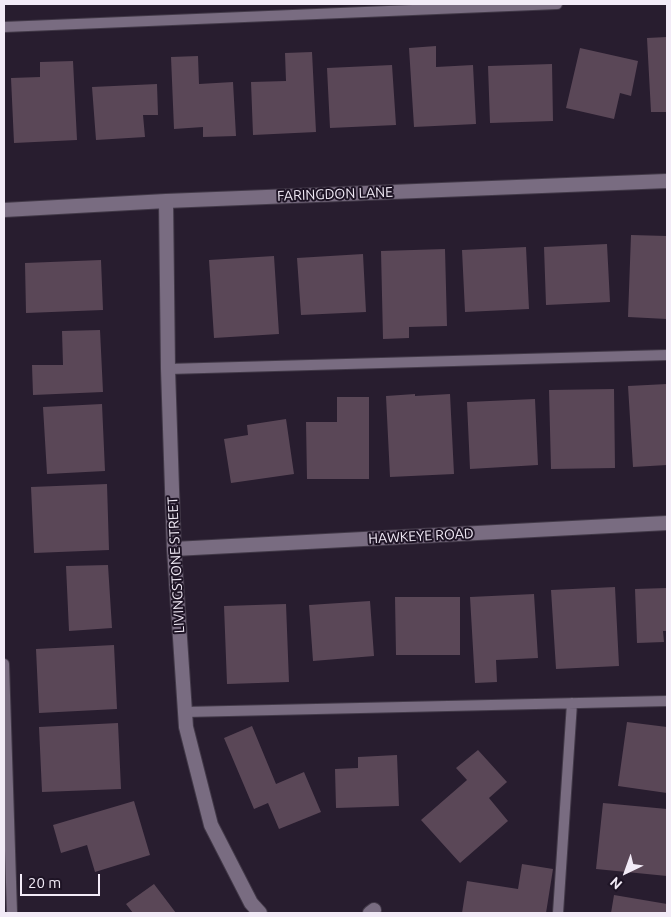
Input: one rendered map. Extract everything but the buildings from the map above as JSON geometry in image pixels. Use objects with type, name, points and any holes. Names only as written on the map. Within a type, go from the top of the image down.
[{"type":"street","name":"FARINGDON LANE","points":[[4,210],[166,201],[667,181]]},
{"type":"street","name":"LIVINGSTONE STREET","points":[[166,201],[168,368],[174,549],[186,727],[211,825],[251,903],[260,913]]},
{"type":"street","name":"HAWKEYE ROAD","points":[[174,549],[667,523]]},
{"type":"lane","points":[[4,27],[557,4]]},
{"type":"lane","points":[[168,368],[667,355]]},
{"type":"lane","points":[[4,664],[12,913]]},
{"type":"lane","points":[[185,712],[667,701]]},
{"type":"lane","points":[[558,913],[572,703]]}]
